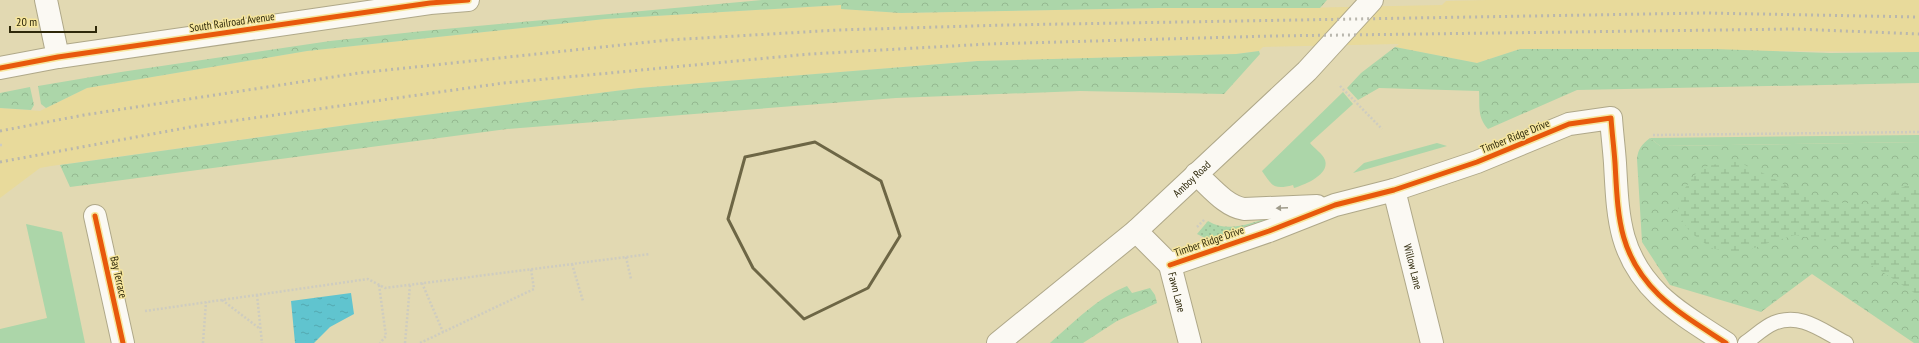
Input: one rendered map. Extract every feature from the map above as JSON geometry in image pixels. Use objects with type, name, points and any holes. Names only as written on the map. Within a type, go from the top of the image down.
[{"type":"street","points":[[46,0],[58,57]]},
{"type":"street","name":"South Railroad Avenue","points":[[0,68],[58,57],[429,2],[468,0]]},
{"type":"street","name":"Amboy Road","points":[[998,343],[1136,231],[1307,71],[1372,0]]},
{"type":"street","name":"Timber Ridge Drive","points":[[1170,265],[1269,231],[1334,205],[1394,190],[1477,162],[1569,124],[1611,118],[1618,218],[1624,242],[1636,268],[1659,294],[1682,313],[1726,343]]},
{"type":"street","name":"Timber Ridge Drive","points":[[1196,174],[1229,204],[1237,208],[1244,209],[1334,205]]},
{"type":"street","name":"Willow Lane","points":[[1394,190],[1432,343]]},
{"type":"street","name":"Bay Terrace","points":[[95,216],[123,343]]},
{"type":"street","name":"Fawn Lane","points":[[1136,231],[1170,265],[1190,343]]},
{"type":"lane","points":[[1745,343],[1772,324],[1789,318],[1803,321],[1846,343]]},
{"type":"path","points":[[1340,86],[1382,129]]},
{"type":"path","points":[[1653,135],[1919,132]]},
{"type":"path","points":[[1193,231],[1205,219]]},
{"type":"path","points":[[145,311],[368,279],[385,288],[650,254]]},
{"type":"path","points":[[626,257],[631,279]]},
{"type":"path","points":[[572,264],[583,301]]},
{"type":"path","points":[[420,343],[534,289],[531,269]]},
{"type":"path","points":[[422,283],[443,332]]},
{"type":"path","points":[[379,285],[386,336],[380,343]]},
{"type":"path","points":[[404,343],[410,285]]},
{"type":"path","points":[[257,295],[262,343]]},
{"type":"path","points":[[222,300],[260,328]]},
{"type":"path","points":[[203,343],[206,302]]},
{"type":"highlighted area","points":[[815,142],[881,181],[900,236],[868,288],[804,319],[753,268],[728,219],[745,157]]},
{"type":"shaded area","points":[[1919,0],[1919,52],[1520,49],[1477,63],[1395,47],[1399,44],[1263,47],[1259,51],[1236,54],[978,61],[639,88],[354,124],[51,166],[40,168],[0,198],[0,108],[40,111],[87,88],[307,51],[605,19],[841,5],[842,9],[901,13],[1442,5],[1446,1]]},
{"type":"green space","points":[[762,0],[1327,0],[1320,8],[1159,8],[901,13],[841,9],[841,5],[605,19],[307,51],[87,88],[46,108],[41,104],[38,86],[330,41]]},
{"type":"green space","points":[[1395,47],[1477,63],[1520,49],[1714,49],[1830,53],[1919,52],[1919,83],[1577,90],[1488,129],[1484,125],[1481,116],[1479,91],[1379,88],[1358,100],[1347,88],[1361,73]]},
{"type":"green space","points":[[1259,51],[1260,54],[1224,94],[1080,91],[896,98],[507,129],[70,187],[60,165],[354,124],[639,88],[978,61],[1236,54]]},
{"type":"green space","points":[[30,87],[34,105],[31,110],[0,108],[0,93]]},
{"type":"green space","points":[[1343,92],[1353,104],[1310,143],[1324,158],[1326,165],[1324,170],[1315,178],[1294,188],[1293,185],[1282,187],[1274,186],[1262,171]]},
{"type":"green space","points":[[1919,135],[1919,142],[1660,146],[1650,138]]},
{"type":"green space","points":[[1650,138],[1660,146],[1919,142],[1919,343],[1914,343],[1812,274],[1761,312],[1670,285],[1642,242],[1637,159],[1638,152],[1641,147]]},
{"type":"green space","points":[[1437,143],[1447,146],[1353,173],[1364,163]]},
{"type":"green space","points":[[1733,160],[1759,171],[1803,194],[1833,202],[1875,205],[1898,189],[1919,181],[1919,296],[1878,269],[1828,241],[1795,235],[1739,254],[1711,248],[1690,232],[1677,213],[1685,188],[1700,168]]},
{"type":"green space","points":[[1275,216],[1276,219],[1215,237],[1205,238],[1197,234],[1208,221],[1224,227],[1233,227],[1250,224]]},
{"type":"green space","points":[[26,224],[62,232],[85,343],[0,343],[0,329],[47,318]]},
{"type":"green space","points":[[1127,286],[1132,293],[1150,288],[1155,295],[1157,303],[1117,321],[1083,343],[1050,343],[1096,304]]},
{"type":"water","points":[[351,293],[354,314],[330,327],[314,343],[295,343],[291,301]]},
{"type":"railway","points":[[0,131],[84,115],[359,73],[668,40],[838,30],[1006,25],[1705,13],[1919,17]]},
{"type":"railway","points":[[0,162],[196,126],[504,83],[810,54],[988,44],[1271,36],[1795,29],[1919,34]]},
{"type":"cycle path","points":[[0,68],[58,57],[430,3],[468,0]]},
{"type":"cycle path","points":[[1170,265],[1269,231],[1335,205],[1394,190],[1477,162],[1569,124],[1611,118],[1619,218],[1628,250],[1635,265],[1645,280],[1667,302],[1726,343]]},
{"type":"cycle path","points":[[95,216],[123,343]]}]
